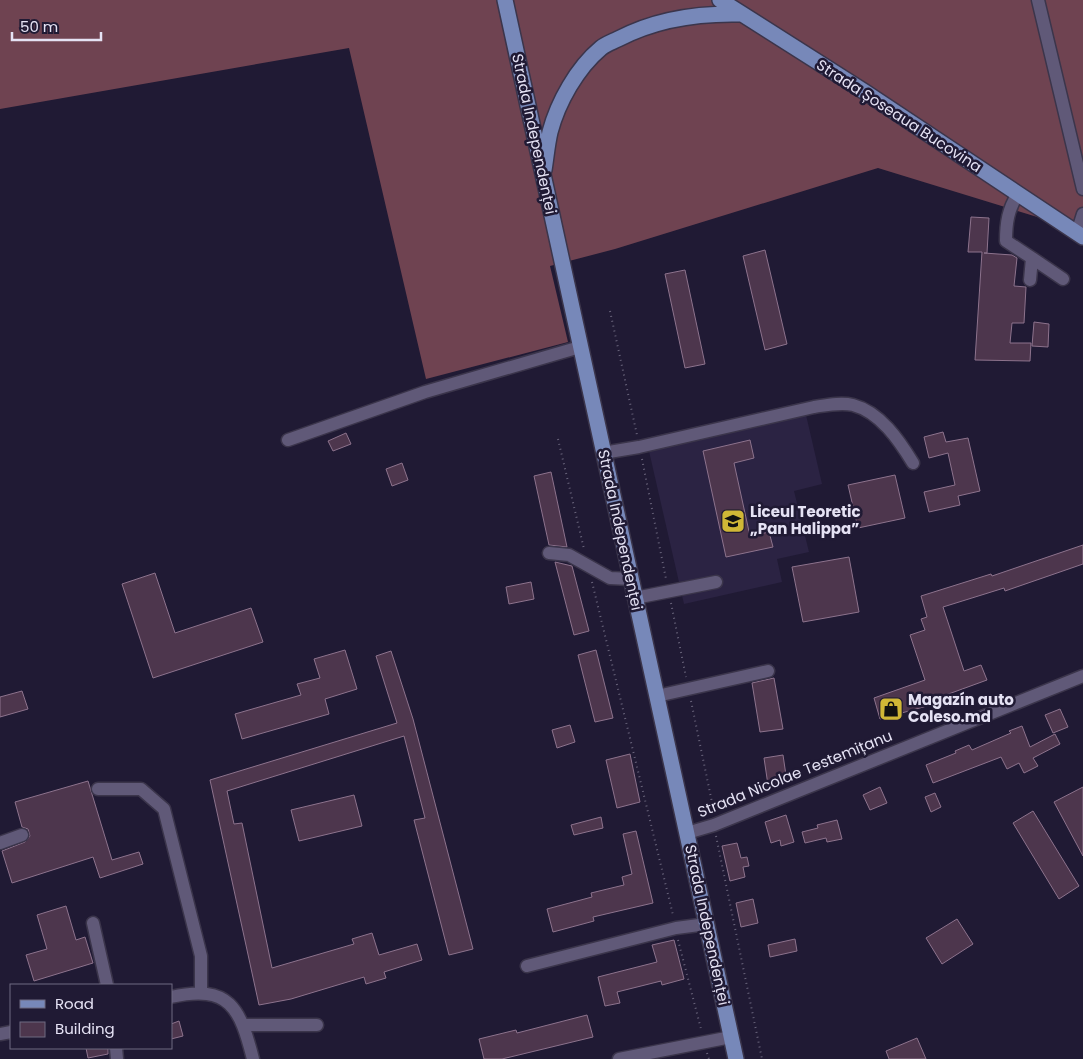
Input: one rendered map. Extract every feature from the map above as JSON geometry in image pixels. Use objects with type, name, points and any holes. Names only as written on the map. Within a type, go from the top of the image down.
[{"type":"main road","name":"Strada Independenței","points":[[506,0],[543,179],[736,1059]]},
{"type":"main road","name":"Strada Șoseaua Bucovina","points":[[720,0],[865,92],[1080,235]]},
{"type":"main road","points":[[543,179],[550,132],[561,102],[580,72],[602,48],[634,31],[668,20],[707,13],[740,14]]},
{"type":"street","points":[[1038,0],[1083,189]]},
{"type":"street","points":[[1018,194],[1011,205],[1006,222],[1006,241],[1063,279]]},
{"type":"street","name":"Strada Șoseaua Bucovina","points":[[1080,235],[1083,214]]},
{"type":"street","points":[[1030,280],[1032,258]]},
{"type":"street","points":[[288,440],[425,392],[580,348]]},
{"type":"street","points":[[603,453],[639,447],[814,407],[843,404],[854,405],[873,415],[898,438],[912,463]]},
{"type":"street","points":[[549,554],[569,555],[610,578],[631,579]]},
{"type":"street","points":[[635,598],[716,582]]},
{"type":"street","points":[[656,696],[768,671]]},
{"type":"street","name":"Strada Nicolae Testemițanu","points":[[687,833],[714,825],[1083,676]]},
{"type":"street","points":[[98,789],[141,789],[164,809],[201,956],[201,993]]},
{"type":"street","points":[[0,843],[22,835]]},
{"type":"street","points":[[93,924],[108,984]]},
{"type":"street","points":[[527,966],[676,928],[707,924]]},
{"type":"street","points":[[172,997],[201,993],[214,995],[225,1000],[235,1010],[244,1025],[253,1059]]},
{"type":"street","points":[[244,1025],[317,1025]]},
{"type":"street","points":[[619,1059],[731,1037]]},
{"type":"path","points":[[558,439],[709,1059]]},
{"type":"shaded area","points":[[0,0],[1083,0],[1083,231],[878,168],[615,249],[550,266],[568,342],[426,379],[349,48],[0,109]]},
{"type":"shaded area","name":"Liceul Teoretic „Pan Halippa”","points":[[803,402],[822,484],[794,491],[809,552],[777,559],[782,582],[684,604],[646,438]]},
{"type":"building","points":[[971,217],[989,218],[987,253],[984,253],[1012,255],[1017,258],[1014,286],[1026,287],[1024,323],[1012,323],[1010,343],[1031,343],[1030,361],[975,360],[982,252],[968,252]]},
{"type":"building","points":[[765,250],[787,344],[765,350],[743,256]]},
{"type":"building","points":[[685,270],[705,364],[685,368],[665,274]]},
{"type":"building","points":[[1034,322],[1049,324],[1048,347],[1032,346]]},
{"type":"building","points":[[943,432],[946,442],[968,438],[980,491],[958,496],[960,505],[929,512],[924,492],[955,485],[948,453],[929,458],[924,437]]},
{"type":"building","points":[[346,433],[351,444],[333,451],[328,441]]},
{"type":"building","points":[[750,440],[754,458],[734,463],[750,536],[769,532],[773,547],[726,557],[703,451]]},
{"type":"building","points":[[402,463],[408,480],[392,486],[386,469]]},
{"type":"building","points":[[551,472],[567,547],[549,545],[534,476]]},
{"type":"building","points":[[895,475],[905,518],[858,528],[848,485]]},
{"type":"building","points":[[1083,545],[1083,564],[1005,591],[1004,588],[943,607],[964,671],[981,665],[987,680],[943,696],[945,701],[880,719],[874,698],[925,680],[910,635],[925,630],[921,619],[927,617],[921,596],[991,574],[992,576]]},
{"type":"building","points":[[849,557],[859,612],[803,622],[792,567]]},
{"type":"building","points":[[555,562],[572,566],[589,631],[574,635]]},
{"type":"building","points":[[155,573],[175,633],[251,608],[263,642],[153,678],[122,584]]},
{"type":"building","points":[[531,582],[534,599],[509,604],[506,587]]},
{"type":"building","points":[[345,650],[357,689],[325,699],[329,714],[242,739],[235,714],[301,695],[297,684],[320,678],[314,659]]},
{"type":"building","points":[[596,650],[613,718],[595,722],[578,655]]},
{"type":"building","points":[[391,651],[413,719],[473,949],[449,955],[414,820],[425,818],[404,736],[227,791],[234,824],[242,823],[272,968],[354,944],[352,939],[372,933],[379,955],[417,944],[422,960],[384,972],[386,978],[366,984],[364,977],[291,999],[259,1005],[210,780],[397,723],[376,656]]},
{"type":"building","points":[[774,678],[783,729],[760,732],[752,683]]},
{"type":"building","points":[[22,691],[28,709],[0,717],[0,697]]},
{"type":"building","points":[[1060,709],[1068,727],[1053,733],[1045,715]]},
{"type":"building","points":[[570,725],[575,742],[557,748],[552,730]]},
{"type":"building","points":[[1022,726],[1030,747],[1055,734],[1060,744],[1033,758],[1038,766],[1024,773],[1019,763],[1007,769],[1001,757],[933,783],[926,765],[956,753],[955,751],[969,745],[972,750],[1011,733],[1009,731]]},
{"type":"building","points":[[630,754],[640,802],[617,808],[606,760]]},
{"type":"building","points":[[783,755],[787,782],[768,785],[764,758]]},
{"type":"building","points":[[88,781],[112,860],[139,852],[143,864],[100,878],[93,857],[12,883],[2,851],[25,842],[30,836],[28,829],[22,827],[15,802]]},
{"type":"building","points":[[880,787],[887,803],[870,810],[863,795]]},
{"type":"building","points":[[1083,787],[1083,856],[1054,802]]},
{"type":"building","points":[[935,793],[941,807],[931,812],[925,797]]},
{"type":"building","points":[[354,795],[362,826],[299,841],[291,810]]},
{"type":"building","points":[[1033,811],[1079,886],[1059,899],[1013,823]]},
{"type":"building","points":[[786,815],[794,842],[781,846],[780,840],[771,843],[765,822]]},
{"type":"building","points":[[601,817],[603,828],[574,835],[571,825]]},
{"type":"building","points":[[837,820],[842,839],[827,842],[826,838],[805,843],[802,832],[818,828],[817,825]]},
{"type":"building","points":[[636,831],[653,903],[593,917],[594,921],[553,932],[547,909],[592,897],[591,893],[624,885],[622,877],[632,874],[623,834]]},
{"type":"building","points":[[737,843],[741,858],[747,857],[749,866],[743,867],[745,877],[730,881],[722,846]]},
{"type":"building","points":[[753,899],[758,923],[741,927],[736,903]]},
{"type":"building","points":[[66,906],[76,940],[85,937],[93,963],[34,981],[26,955],[47,949],[37,915]]},
{"type":"building","points":[[957,919],[973,944],[942,964],[926,938]]},
{"type":"building","points":[[795,939],[797,951],[770,957],[768,945]]},
{"type":"building","points":[[674,940],[684,979],[662,985],[661,981],[617,992],[620,1003],[605,1006],[598,977],[657,962],[652,945]]},
{"type":"building","points":[[587,1015],[593,1037],[502,1059],[484,1059],[479,1039],[516,1030],[517,1033]]},
{"type":"building","points":[[179,1021],[183,1036],[172,1039],[172,1024]]},
{"type":"building","points":[[917,1038],[926,1059],[889,1059],[886,1051]]},
{"type":"building","points":[[86,1049],[108,1049],[108,1054],[88,1058]]},
{"type":"place","name":"Liceul Teoretic „Pan Halippa”","points":[[733,521]]},
{"type":"place","name":"Magazín auto Coleso.md","points":[[891,709]]}]
